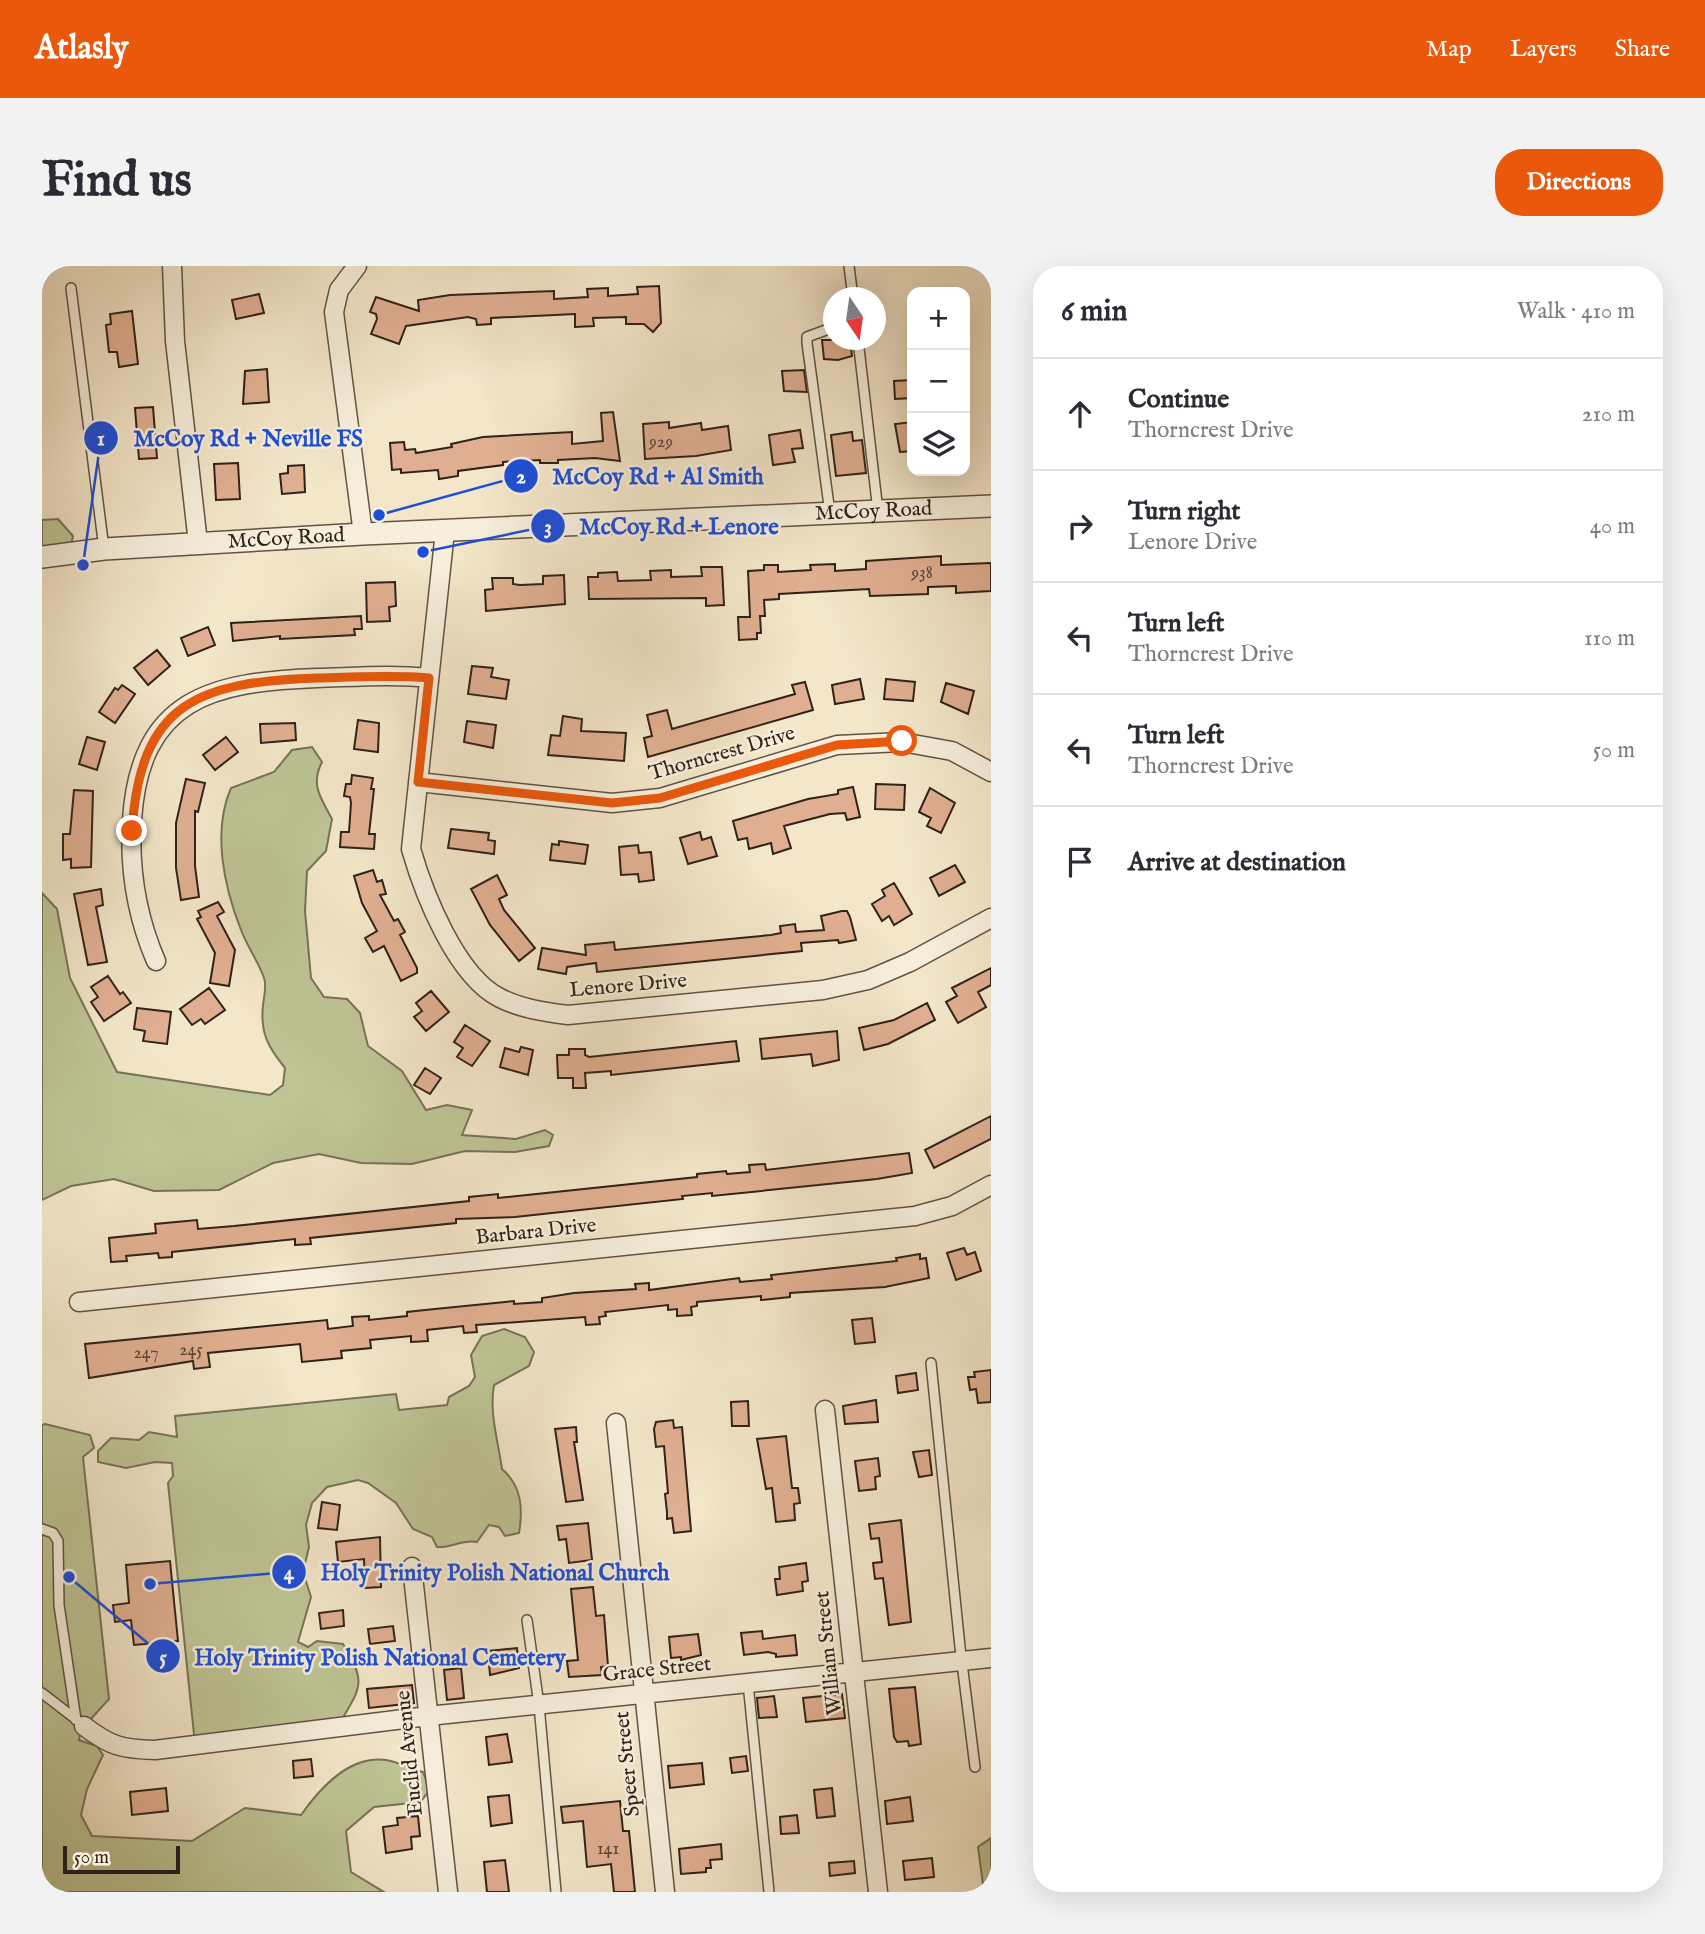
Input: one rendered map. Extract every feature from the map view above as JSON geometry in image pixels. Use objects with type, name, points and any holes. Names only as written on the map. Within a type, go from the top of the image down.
[{"type":"street","points":[[172,266],[175,341],[198,543]]},
{"type":"street","points":[[357,266],[339,290],[334,312],[363,534]]},
{"type":"street","name":"McCoy Road","points":[[42,557],[104,549],[363,534],[991,506]]},
{"type":"street","name":"Lenore Drive","points":[[445,531],[411,849],[423,891],[466,968],[498,998],[536,1011],[568,1015],[823,989],[868,980],[910,962],[991,918]]},
{"type":"street","points":[[156,961],[138,906],[132,831],[134,794],[141,767],[152,743],[170,720],[192,701],[212,691],[247,683],[387,676],[429,678]]},
{"type":"street","name":"Thorncrest Drive","points":[[418,782],[612,803],[660,798],[837,745],[902,741],[952,751],[991,772]]},
{"type":"street","name":"Barbara Drive","points":[[79,1302],[915,1216],[952,1206],[991,1185]]},
{"type":"street","name":"William Street","points":[[825,1410],[878,1892]]},
{"type":"street","name":"Speer Street","points":[[616,1423],[665,1892]]},
{"type":"street","name":"Euclid Avenue","points":[[412,1567],[448,1892]]},
{"type":"street","name":"Grace Street","points":[[80,1723],[107,1743],[127,1749],[155,1750],[428,1716],[991,1658]]},
{"type":"lane","points":[[849,266],[852,287]]},
{"type":"lane","points":[[71,288],[104,549]]},
{"type":"lane","points":[[823,330],[807,337],[807,344],[830,515]]},
{"type":"lane","points":[[859,350],[878,513]]},
{"type":"lane","points":[[931,1363],[975,1767]]},
{"type":"lane","points":[[42,1528],[52,1533],[58,1541],[60,1605],[80,1723]]},
{"type":"lane","points":[[527,1620],[539,1705],[556,1892]]},
{"type":"lane","points":[[748,1683],[769,1892]]},
{"type":"lane","points":[[42,1693],[80,1723]]},
{"type":"green space","points":[[58,519],[73,536],[70,550],[42,554],[42,520]]},
{"type":"green space","points":[[312,747],[322,762],[317,778],[318,791],[332,819],[326,851],[307,871],[305,911],[311,978],[324,997],[347,999],[360,1013],[368,1046],[402,1071],[426,1110],[447,1105],[472,1110],[462,1135],[516,1139],[545,1130],[553,1135],[549,1146],[515,1152],[465,1151],[412,1164],[361,1163],[319,1154],[273,1163],[219,1190],[154,1191],[114,1179],[71,1186],[42,1200],[42,893],[57,909],[70,978],[117,1072],[270,1095],[283,1085],[285,1068],[264,1032],[262,1015],[265,981],[241,930],[225,878],[222,822],[231,788],[274,772],[292,750]]},
{"type":"green space","points":[[504,1329],[525,1337],[534,1352],[529,1366],[494,1385],[493,1395],[493,1416],[502,1469],[514,1483],[519,1498],[519,1533],[505,1536],[499,1527],[489,1525],[477,1542],[437,1547],[432,1537],[413,1529],[396,1503],[368,1483],[358,1480],[327,1487],[312,1503],[306,1525],[309,1547],[303,1572],[311,1597],[298,1642],[308,1647],[317,1641],[343,1644],[356,1668],[358,1678],[352,1703],[338,1726],[195,1744],[168,1483],[173,1476],[172,1463],[155,1462],[126,1468],[98,1462],[98,1451],[111,1438],[139,1440],[149,1432],[177,1437],[175,1416],[396,1394],[399,1410],[447,1405],[449,1397],[469,1386],[475,1377],[471,1355],[482,1336]]},
{"type":"green space","points":[[42,1425],[90,1435],[94,1448],[83,1457],[109,1699],[81,1730],[79,1740],[97,1746],[103,1755],[87,1789],[81,1815],[92,1836],[192,1841],[245,1808],[301,1815],[326,1784],[337,1775],[360,1763],[386,1760],[423,1772],[430,1790],[420,1802],[374,1807],[346,1831],[351,1872],[384,1892],[42,1892]]},
{"type":"green space","points":[[991,1838],[991,1892],[984,1892],[978,1847]]},
{"type":"building","points":[[659,286],[661,323],[653,332],[644,324],[626,324],[626,317],[593,318],[594,326],[575,327],[575,314],[491,318],[491,324],[477,325],[476,319],[468,317],[406,326],[399,344],[371,334],[377,319],[376,314],[370,312],[376,297],[419,311],[418,300],[450,295],[554,291],[554,299],[588,297],[587,289],[608,288],[608,296],[638,294],[637,287]]},
{"type":"building","points":[[259,294],[264,313],[236,319],[232,300]]},
{"type":"building","points":[[132,311],[138,364],[119,367],[117,352],[109,352],[106,325],[111,324],[110,314]]},
{"type":"building","points":[[823,350],[851,350],[852,356],[838,360],[824,359]]},
{"type":"building","points":[[267,369],[269,402],[243,404],[245,371]]},
{"type":"building","points":[[804,370],[807,392],[784,391],[782,371]]},
{"type":"building","points":[[907,380],[907,398],[895,399],[894,381]]},
{"type":"building","points":[[153,407],[157,458],[139,459],[135,408]]},
{"type":"building","points":[[613,412],[620,461],[595,458],[558,460],[558,463],[540,463],[540,460],[503,462],[503,465],[458,471],[458,476],[439,479],[438,470],[401,473],[401,469],[392,470],[390,443],[404,442],[405,450],[415,449],[416,453],[452,447],[451,444],[483,437],[572,432],[572,444],[603,441],[601,413]]},
{"type":"building","points":[[669,422],[669,428],[701,423],[702,430],[728,426],[731,450],[696,456],[645,459],[643,424]]},
{"type":"building","points":[[907,423],[907,451],[900,452],[895,424]]},
{"type":"building","points":[[800,430],[803,448],[792,449],[795,462],[773,465],[769,435]]},
{"type":"building","points":[[852,432],[853,441],[862,440],[866,473],[836,476],[831,435]]},
{"type":"building","points":[[238,463],[240,499],[216,500],[214,464]]},
{"type":"building","points":[[304,465],[305,492],[282,494],[280,474],[288,473],[288,466]]},
{"type":"building","points":[[941,556],[941,565],[991,563],[991,591],[956,593],[956,586],[928,587],[928,594],[870,596],[869,589],[779,594],[779,599],[764,600],[765,616],[760,616],[761,633],[757,633],[757,639],[739,640],[738,617],[750,617],[748,571],[764,570],[764,565],[778,565],[778,572],[811,570],[810,565],[835,564],[835,571],[866,569],[866,561]]},
{"type":"building","points":[[701,567],[722,567],[724,605],[706,606],[706,598],[589,599],[588,577],[598,577],[598,573],[617,572],[618,581],[651,580],[650,571],[671,570],[671,577],[702,576]]},
{"type":"building","points":[[564,575],[565,604],[486,611],[485,590],[493,589],[492,578],[513,578],[513,584],[520,585],[543,584],[543,576]]},
{"type":"building","points":[[395,582],[396,606],[389,607],[390,621],[367,622],[366,583]]},
{"type":"building","points":[[361,616],[362,629],[354,629],[355,635],[280,639],[280,636],[233,641],[231,623]]},
{"type":"building","points":[[208,627],[215,645],[188,656],[181,638]]},
{"type":"building","points":[[157,650],[170,666],[148,685],[134,668]]},
{"type":"building","points":[[472,666],[493,668],[491,677],[509,680],[506,699],[468,694]]},
{"type":"building","points":[[860,679],[864,699],[835,704],[832,685]]},
{"type":"building","points":[[886,679],[915,682],[913,701],[884,699]]},
{"type":"building","points":[[805,682],[813,710],[648,757],[644,738],[652,736],[647,715],[667,710],[672,729],[795,694],[792,685]]},
{"type":"building","points":[[946,683],[974,691],[968,714],[941,702]]},
{"type":"building","points":[[122,685],[135,694],[115,723],[99,712],[115,688],[118,690]]},
{"type":"building","points":[[563,716],[582,719],[581,731],[626,733],[624,761],[548,755],[551,735],[560,736]]},
{"type":"building","points":[[358,720],[379,723],[378,752],[354,749]]},
{"type":"building","points":[[467,721],[496,725],[493,748],[464,742]]},
{"type":"building","points":[[295,723],[296,740],[261,743],[260,724]]},
{"type":"building","points":[[87,737],[105,742],[97,770],[79,764]]},
{"type":"building","points":[[226,737],[238,752],[215,770],[203,755]]},
{"type":"building","points":[[352,775],[373,778],[369,834],[375,834],[374,849],[340,847],[341,832],[349,832],[351,803],[350,797],[344,796],[346,784],[351,784]]},
{"type":"building","points":[[186,779],[205,783],[198,812],[195,811],[195,866],[199,897],[181,900],[176,868],[176,823]]},
{"type":"building","points":[[876,784],[905,785],[904,810],[875,809]]},
{"type":"building","points":[[853,787],[860,817],[847,820],[845,813],[830,814],[784,826],[791,848],[773,854],[771,843],[749,849],[747,838],[738,840],[733,821],[808,799],[838,794],[838,790]]},
{"type":"building","points":[[930,788],[955,803],[941,833],[927,826],[931,818],[919,812]]},
{"type":"building","points":[[74,790],[93,791],[91,867],[71,868],[71,859],[63,860],[63,834],[70,834]]},
{"type":"building","points":[[451,829],[489,833],[488,840],[495,841],[494,854],[448,848]]},
{"type":"building","points":[[700,832],[702,840],[711,837],[717,856],[688,864],[680,838]]},
{"type":"building","points":[[559,841],[588,845],[585,864],[550,860],[552,844],[559,845]]},
{"type":"building","points":[[638,845],[639,853],[651,852],[654,880],[639,882],[638,874],[621,875],[619,847]]},
{"type":"building","points":[[955,865],[965,882],[939,896],[930,878]]},
{"type":"building","points":[[373,870],[377,882],[382,880],[386,894],[380,895],[394,921],[398,919],[405,932],[400,935],[417,968],[417,973],[401,981],[384,946],[373,952],[365,938],[377,931],[362,903],[354,876]]},
{"type":"building","points":[[497,875],[507,895],[499,899],[504,910],[535,948],[519,961],[490,925],[471,889]]},
{"type":"building","points":[[894,883],[912,914],[894,925],[889,916],[882,921],[872,904],[885,896],[882,890]]},
{"type":"building","points":[[101,889],[103,905],[96,907],[107,962],[88,965],[74,894]]},
{"type":"building","points":[[218,902],[224,912],[217,916],[235,950],[229,986],[210,983],[215,953],[197,919],[201,917],[198,911]]},
{"type":"building","points":[[847,911],[850,917],[856,940],[801,943],[802,951],[597,972],[596,963],[567,967],[566,974],[538,969],[542,948],[586,955],[585,945],[614,942],[615,950],[771,935],[781,933],[780,926],[795,924],[796,932],[824,930],[821,916]]},
{"type":"building","points":[[991,968],[991,985],[978,992],[986,1007],[958,1023],[946,1002],[957,996],[952,988]]},
{"type":"building","points":[[108,976],[120,994],[123,992],[131,1003],[104,1021],[91,1002],[98,997],[91,987]]},
{"type":"building","points":[[209,988],[225,1010],[205,1024],[201,1019],[192,1025],[180,1009]]},
{"type":"building","points":[[431,991],[449,1012],[426,1031],[414,1017],[422,1011],[416,1003]]},
{"type":"building","points":[[927,1003],[935,1020],[888,1044],[864,1050],[859,1028],[894,1020]]},
{"type":"building","points":[[137,1008],[171,1012],[167,1044],[143,1041],[145,1031],[134,1029]]},
{"type":"building","points":[[465,1025],[490,1041],[472,1066],[457,1057],[463,1048],[454,1042]]},
{"type":"building","points":[[837,1031],[839,1060],[813,1066],[811,1054],[762,1059],[760,1039]]},
{"type":"building","points":[[736,1041],[739,1061],[611,1075],[611,1071],[585,1073],[586,1088],[573,1088],[573,1078],[558,1078],[557,1055],[569,1055],[569,1049],[585,1049],[585,1055],[589,1057]]},
{"type":"building","points":[[521,1047],[533,1050],[528,1075],[500,1067],[505,1048],[519,1052]]},
{"type":"building","points":[[425,1068],[441,1078],[430,1094],[414,1085]]},
{"type":"building","points":[[991,1116],[991,1139],[934,1168],[925,1150]]},
{"type":"building","points":[[909,1153],[912,1173],[877,1179],[712,1196],[712,1193],[682,1196],[683,1199],[515,1217],[456,1219],[456,1223],[310,1238],[311,1244],[295,1245],[295,1239],[172,1252],[172,1257],[159,1258],[158,1253],[126,1256],[127,1261],[111,1262],[109,1238],[156,1233],[155,1224],[197,1220],[198,1229],[234,1226],[469,1201],[469,1197],[498,1194],[498,1198],[697,1177],[697,1174],[726,1171],[727,1174],[750,1172],[749,1165],[765,1164],[766,1170]]},
{"type":"building","points":[[964,1248],[967,1255],[975,1252],[981,1271],[956,1280],[947,1253]]},
{"type":"building","points":[[920,1254],[920,1259],[926,1258],[929,1278],[885,1287],[790,1293],[790,1297],[761,1300],[761,1296],[697,1302],[697,1306],[691,1307],[692,1315],[677,1316],[677,1309],[668,1310],[668,1305],[605,1312],[606,1316],[599,1317],[600,1324],[586,1325],[585,1317],[476,1325],[477,1332],[464,1333],[463,1326],[427,1330],[428,1341],[411,1342],[411,1336],[370,1340],[371,1348],[341,1351],[342,1358],[302,1362],[300,1344],[208,1353],[210,1367],[194,1369],[193,1361],[89,1378],[85,1344],[327,1320],[328,1329],[353,1326],[352,1317],[369,1316],[369,1320],[407,1316],[407,1312],[425,1310],[514,1301],[514,1304],[542,1302],[542,1298],[574,1293],[636,1289],[635,1284],[649,1283],[649,1290],[739,1278],[740,1282],[772,1279],[771,1275],[897,1261],[896,1258]]},
{"type":"building","points":[[872,1318],[875,1342],[855,1344],[852,1320]]},
{"type":"building","points":[[991,1370],[991,1402],[978,1403],[976,1389],[970,1390],[968,1377],[975,1377],[974,1372]]},
{"type":"building","points":[[916,1373],[918,1390],[898,1393],[896,1376]]},
{"type":"building","points":[[876,1400],[878,1422],[845,1424],[843,1406]]},
{"type":"building","points":[[748,1401],[749,1426],[732,1426],[731,1402]]},
{"type":"building","points":[[673,1420],[674,1428],[682,1427],[691,1531],[674,1533],[672,1518],[667,1519],[664,1446],[656,1447],[654,1429],[656,1422]]},
{"type":"building","points":[[576,1427],[577,1442],[574,1442],[583,1500],[566,1502],[555,1429]]},
{"type":"building","points":[[786,1436],[792,1488],[798,1488],[800,1503],[794,1504],[795,1520],[776,1522],[772,1488],[766,1489],[757,1439]]},
{"type":"building","points":[[929,1450],[932,1475],[919,1477],[913,1452]]},
{"type":"building","points":[[878,1458],[880,1476],[875,1477],[876,1489],[859,1491],[855,1461]]},
{"type":"building","points":[[322,1502],[340,1505],[337,1530],[318,1528]]},
{"type":"building","points":[[901,1520],[911,1622],[889,1625],[883,1578],[875,1579],[873,1563],[882,1562],[879,1538],[871,1539],[869,1524]]},
{"type":"building","points":[[588,1523],[592,1560],[569,1563],[566,1539],[559,1540],[557,1526]]},
{"type":"building","points":[[380,1537],[381,1587],[365,1588],[364,1559],[338,1562],[336,1542]]},
{"type":"building","points":[[170,1561],[178,1641],[134,1645],[131,1620],[115,1622],[113,1605],[129,1603],[126,1565]]},
{"type":"building","points":[[806,1563],[808,1581],[802,1582],[803,1591],[777,1595],[775,1579],[780,1579],[779,1567]]},
{"type":"building","points":[[593,1587],[596,1616],[604,1615],[608,1666],[601,1667],[602,1675],[569,1677],[567,1661],[578,1660],[571,1589]]},
{"type":"building","points":[[343,1610],[344,1626],[321,1629],[319,1613]]},
{"type":"building","points":[[393,1626],[395,1641],[370,1644],[368,1629]]},
{"type":"building","points":[[762,1631],[763,1639],[795,1635],[797,1655],[776,1657],[776,1654],[768,1652],[744,1655],[741,1633]]},
{"type":"building","points":[[698,1634],[701,1655],[681,1660],[681,1657],[671,1658],[669,1637]]},
{"type":"building","points":[[517,1648],[519,1668],[490,1675],[488,1651]]},
{"type":"building","points":[[461,1668],[464,1698],[447,1700],[444,1670]]},
{"type":"building","points":[[412,1685],[414,1703],[369,1708],[367,1689]]},
{"type":"building","points":[[915,1687],[921,1744],[909,1746],[908,1741],[897,1742],[894,1737],[889,1689]]},
{"type":"building","points":[[842,1694],[845,1718],[806,1722],[803,1698]]},
{"type":"building","points":[[774,1696],[777,1717],[759,1718],[757,1698]]},
{"type":"building","points":[[507,1734],[512,1762],[489,1765],[486,1737]]},
{"type":"building","points":[[746,1756],[748,1771],[732,1773],[730,1758]]},
{"type":"building","points":[[311,1759],[313,1776],[294,1778],[293,1761]]},
{"type":"building","points":[[702,1763],[704,1784],[670,1788],[668,1766]]},
{"type":"building","points":[[166,1788],[168,1811],[132,1815],[130,1792]]},
{"type":"building","points":[[832,1788],[835,1816],[817,1818],[814,1790]]},
{"type":"building","points":[[509,1795],[512,1823],[491,1826],[488,1797]]},
{"type":"building","points":[[910,1797],[913,1821],[887,1824],[885,1801]]},
{"type":"building","points":[[620,1801],[623,1831],[629,1831],[635,1892],[614,1892],[611,1864],[587,1867],[583,1821],[563,1823],[561,1807]]},
{"type":"building","points":[[797,1815],[799,1833],[781,1834],[780,1817]]},
{"type":"building","points":[[418,1816],[420,1836],[411,1837],[412,1849],[386,1853],[383,1827],[398,1825],[397,1818]]},
{"type":"building","points":[[721,1844],[722,1859],[710,1860],[711,1868],[706,1868],[706,1872],[681,1874],[679,1849]]},
{"type":"building","points":[[932,1858],[934,1877],[905,1880],[903,1861]]},
{"type":"building","points":[[505,1860],[509,1892],[487,1892],[484,1862]]},
{"type":"building","points":[[854,1861],[855,1873],[830,1876],[829,1863]]},
{"type":"place","name":"McCoy Rd + Al Smith","points":[[379,515]]},
{"type":"place","name":"McCoy Rd + Lenore","points":[[423,552]]},
{"type":"place","name":"McCoy Rd + Neville FS","points":[[83,565]]},
{"type":"place","name":"Holy Trinity Polish National Cemetery","points":[[69,1577]]},
{"type":"place","name":"Holy Trinity Polish National Church","points":[[150,1584]]},
{"type":"route","points":[[132,831],[134,794],[141,767],[152,743],[170,720],[192,701],[212,691],[247,683],[400,675],[429,678],[418,782],[612,803],[660,798],[837,745],[902,741]]}]
